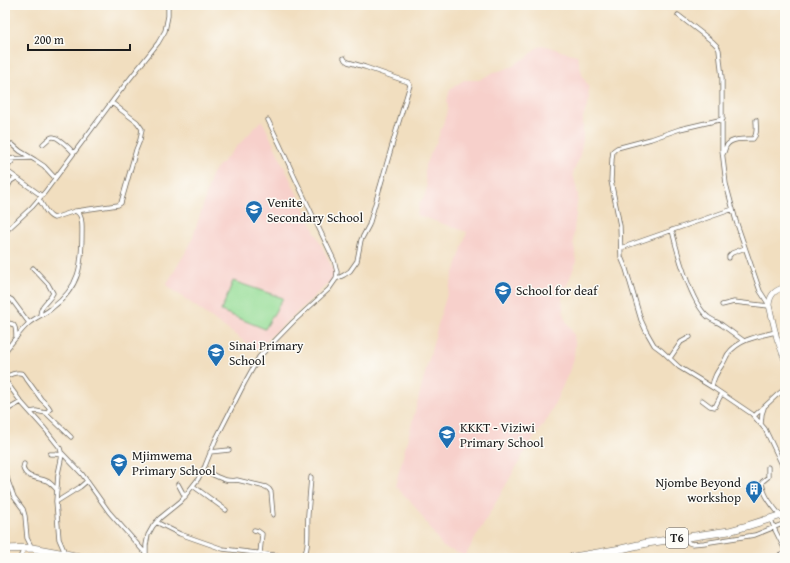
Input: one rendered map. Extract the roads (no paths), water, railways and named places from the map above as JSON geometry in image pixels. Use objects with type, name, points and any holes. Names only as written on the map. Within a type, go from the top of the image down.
[{"type":"highway","name":"T6","points":[[568,558],[647,543],[729,531],[783,514]]},
{"type":"highway","points":[[5,549],[32,548],[48,555],[84,558]]},
{"type":"street","points":[[5,232],[32,207],[158,43],[165,32],[168,16],[168,5]]},
{"type":"street","points":[[678,15],[713,42],[719,50],[722,78],[723,156],[726,184],[745,248],[760,291],[769,305],[785,360]]},
{"type":"street","points":[[336,279],[350,271],[357,261],[361,240],[369,225],[396,128],[410,85],[410,83],[401,79],[348,62],[344,58]]},
{"type":"street","points":[[15,158],[7,169],[16,178],[36,190],[49,215],[54,218],[75,211],[118,205],[121,203],[142,129],[137,122],[112,103]]},
{"type":"street","points":[[722,119],[680,129],[651,139],[617,148],[613,151],[611,181],[620,226],[621,257],[641,320],[654,345],[679,367],[712,387],[754,416],[765,429],[785,471]]},
{"type":"street","points":[[146,556],[148,535],[156,522],[175,506],[193,486],[203,471],[215,441],[240,391],[259,358],[293,322],[329,289],[336,279],[337,272],[334,260],[268,120]]},
{"type":"street","points":[[723,156],[727,145],[734,140],[753,139],[755,137],[757,132],[756,120]]},
{"type":"street","points":[[43,144],[50,138],[55,137],[64,143],[74,153]]},
{"type":"street","points":[[12,144],[20,151],[44,166],[55,178]]},
{"type":"street","points":[[5,159],[32,158]]},
{"type":"street","points":[[5,192],[11,181],[16,178]]},
{"type":"street","points":[[621,248],[733,209]]},
{"type":"street","points":[[5,351],[29,323],[50,310],[66,296],[77,277],[82,249],[80,214],[75,211]]},
{"type":"street","points":[[672,230],[682,265],[698,304],[709,317],[744,341]]},
{"type":"street","points":[[729,258],[732,253],[745,248]]},
{"type":"street","points":[[33,268],[48,284],[53,293],[42,306],[40,315]]},
{"type":"street","points":[[769,305],[772,295],[778,290],[785,288]]},
{"type":"street","points":[[5,296],[12,300],[29,323]]},
{"type":"street","points":[[722,305],[734,302],[769,305]]},
{"type":"street","points":[[5,324],[10,322],[15,326],[16,338]]},
{"type":"street","points":[[712,387],[715,375],[726,360],[728,354],[735,347],[744,341],[776,332]]},
{"type":"street","points":[[670,358],[681,342],[690,338]]},
{"type":"street","points":[[5,377],[13,373],[24,374],[41,399],[50,409],[46,413]]},
{"type":"street","points":[[5,380],[21,402],[50,435],[60,448],[62,454],[87,481],[109,512],[146,556]]},
{"type":"street","points":[[754,416],[785,389]]},
{"type":"street","points":[[702,400],[710,406],[715,407],[722,394]]},
{"type":"street","points":[[5,411],[21,402]]},
{"type":"street","points":[[761,424],[764,407]]},
{"type":"street","points":[[30,412],[36,411],[46,413],[71,437]]},
{"type":"street","points":[[210,452],[229,450]]},
{"type":"street","points":[[50,454],[62,454]]},
{"type":"street","points":[[62,454],[58,474],[56,502],[59,539],[70,556]]},
{"type":"street","points":[[24,464],[23,468],[26,474],[47,481],[57,490]]},
{"type":"street","points":[[768,467],[768,477],[762,482],[763,489],[772,505],[783,514]]},
{"type":"street","points":[[5,471],[10,488],[23,509],[27,538],[32,548]]},
{"type":"street","points":[[203,471],[226,480],[237,480],[266,487],[271,492],[273,515]]},
{"type":"street","points":[[156,522],[180,534],[223,549],[260,553],[268,556],[300,558],[305,554],[308,535],[311,477]]},
{"type":"street","points":[[56,502],[87,481]]},
{"type":"street","points":[[178,484],[184,496]]},
{"type":"street","points":[[193,486],[226,510]]},
{"type":"street","points":[[5,490],[10,488]]},
{"type":"street","points":[[771,519],[785,550]]},
{"type":"street","points":[[683,537],[690,543],[704,544],[747,537],[785,523]]},
{"type":"street","points":[[254,530],[262,534],[260,553]]},
{"type":"street","points":[[20,558],[24,548]]},
{"type":"street","points":[[614,550],[616,558]]},
{"type":"street","points":[[775,558],[785,553]]},
{"type":"place","name":"Venite Secondary School","points":[[254,224]]},
{"type":"place","name":"School for deaf","points":[[503,305]]},
{"type":"place","name":"Sinai Primary School","points":[[216,367]]},
{"type":"place","name":"KKKT - Viziwi Primary School","points":[[447,449]]},
{"type":"place","name":"Mjimwema Primary School","points":[[119,477]]},
{"type":"place","name":"Njombe Beyond workshop","points":[[754,504]]}]
